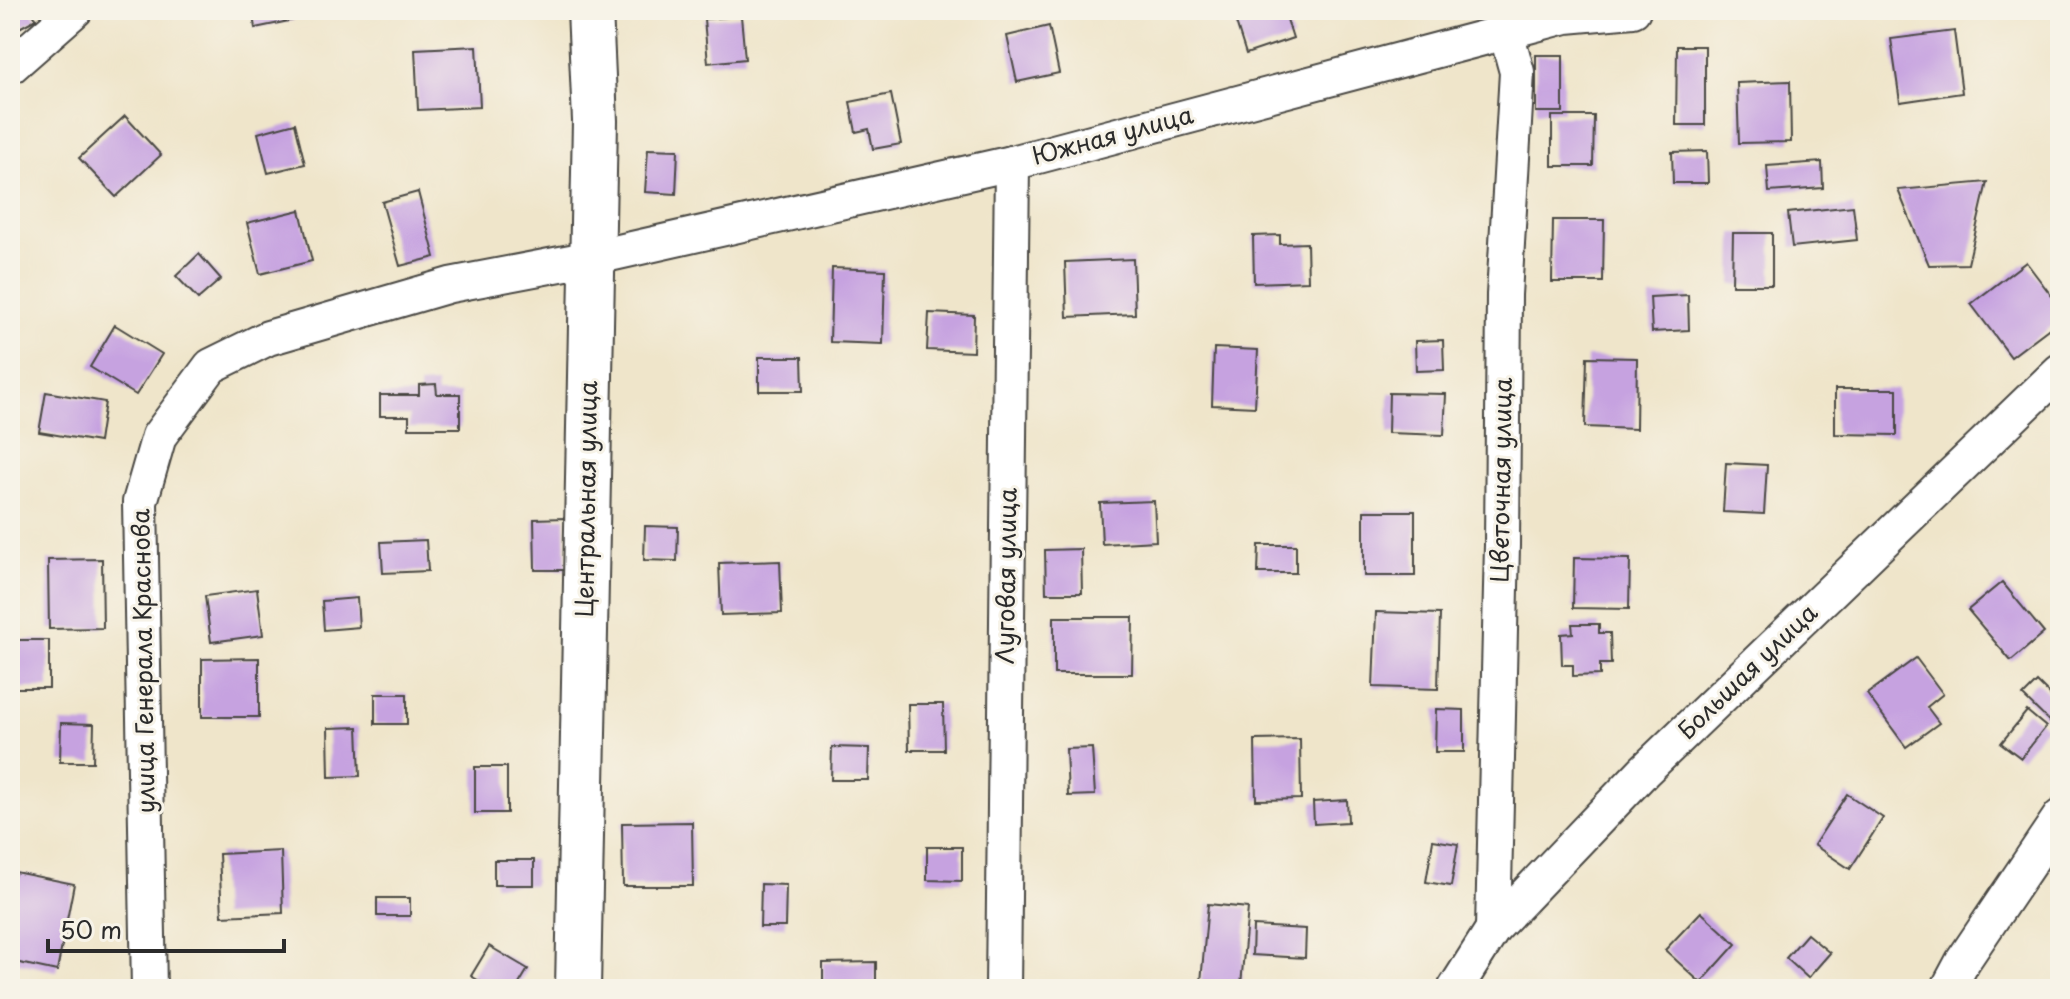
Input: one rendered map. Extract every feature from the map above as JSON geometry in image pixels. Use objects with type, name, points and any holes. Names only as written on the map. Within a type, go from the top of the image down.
[{"type":"street","points":[[10,67],[75,10]]},
{"type":"street","name":"Центральная улица","points":[[578,989],[595,121],[590,10]]},
{"type":"street","name":"Южная улица","points":[[592,258],[1012,163],[1566,16],[1633,10]]},
{"type":"street","name":"Цветочная улица","points":[[1493,929],[1504,295],[1517,72],[1506,32]]},
{"type":"street","name":"Луговая улица","points":[[1003,989],[1012,163]]},
{"type":"street","name":"улица Генерала Краснова","points":[[149,989],[140,502],[159,436],[211,366],[268,338],[450,285],[592,258]]},
{"type":"street","name":"Большая улица","points":[[1455,989],[1493,929],[1644,771],[2060,371]]},
{"type":"street","points":[[1948,989],[1963,961],[2060,817]]},
{"type":"building","points":[[10,10],[31,10],[36,19],[10,33]]},
{"type":"building","points":[[252,10],[292,10],[294,20],[255,28]]},
{"type":"building","points":[[1232,10],[1284,10],[1293,38],[1246,54]]},
{"type":"building","points":[[741,16],[745,59],[708,63],[704,19]]},
{"type":"building","points":[[1049,26],[1059,73],[1017,82],[1007,36]]},
{"type":"building","points":[[1954,31],[1962,93],[1900,102],[1891,39]]},
{"type":"building","points":[[477,46],[480,107],[418,110],[415,49]]},
{"type":"building","points":[[1677,46],[1705,46],[1705,125],[1676,125]]},
{"type":"building","points":[[1536,55],[1563,55],[1563,112],[1536,112]]},
{"type":"building","points":[[1790,81],[1791,142],[1739,143],[1737,83]]},
{"type":"building","points":[[891,94],[901,144],[873,149],[869,129],[856,132],[850,102]]},
{"type":"building","points":[[125,116],[161,155],[116,197],[79,158]]},
{"type":"building","points":[[1552,116],[1594,116],[1593,166],[1552,166]]},
{"type":"building","points":[[295,123],[305,164],[268,173],[258,133]]},
{"type":"building","points":[[648,149],[678,150],[676,194],[645,192]]},
{"type":"building","points":[[1707,151],[1708,183],[1673,183],[1672,152]]},
{"type":"building","points":[[1822,162],[1823,188],[1769,192],[1767,166]]},
{"type":"building","points":[[1987,182],[1968,264],[1929,265],[1898,190]]},
{"type":"building","points":[[418,192],[435,257],[400,266],[382,202]]},
{"type":"building","points":[[1853,206],[1857,240],[1792,247],[1788,213]]},
{"type":"building","points":[[300,210],[312,261],[260,274],[247,223]]},
{"type":"building","points":[[1553,220],[1604,220],[1603,282],[1552,282]]},
{"type":"building","points":[[1733,233],[1772,233],[1772,285],[1732,285]]},
{"type":"building","points":[[1280,235],[1280,244],[1307,243],[1308,281],[1254,283],[1253,236]]},
{"type":"building","points":[[199,254],[221,279],[198,299],[176,276]]},
{"type":"building","points":[[1133,259],[1135,314],[1067,317],[1065,262]]},
{"type":"building","points":[[2026,262],[2060,307],[2060,320],[2011,357],[1971,304]]},
{"type":"building","points":[[832,268],[885,270],[883,344],[830,342]]},
{"type":"building","points":[[1688,295],[1689,330],[1652,332],[1650,297]]},
{"type":"building","points":[[929,313],[974,315],[973,352],[927,350]]},
{"type":"building","points":[[115,325],[162,354],[136,395],[90,367]]},
{"type":"building","points":[[1443,340],[1444,370],[1416,371],[1415,341]]},
{"type":"building","points":[[1214,348],[1258,350],[1255,407],[1212,405]]},
{"type":"building","points":[[759,357],[802,357],[803,391],[759,391]]},
{"type":"building","points":[[1587,357],[1637,358],[1636,429],[1585,427]]},
{"type":"building","points":[[436,384],[437,394],[460,394],[460,428],[409,428],[409,416],[380,416],[380,395],[419,395],[419,385]]},
{"type":"building","points":[[1835,389],[1897,389],[1897,435],[1835,434]]},
{"type":"building","points":[[46,392],[105,402],[99,442],[39,432]]},
{"type":"building","points":[[1389,393],[1446,394],[1444,435],[1388,433]]},
{"type":"building","points":[[1726,463],[1767,465],[1764,514],[1723,512]]},
{"type":"building","points":[[1154,501],[1156,541],[1102,544],[1100,503]]},
{"type":"building","points":[[1364,511],[1415,511],[1415,576],[1364,576]]},
{"type":"building","points":[[565,518],[566,570],[535,570],[534,519]]},
{"type":"building","points":[[645,526],[678,527],[677,561],[644,560]]},
{"type":"building","points":[[426,540],[428,571],[383,573],[381,542]]},
{"type":"building","points":[[1259,545],[1296,545],[1296,573],[1258,573]]},
{"type":"building","points":[[1081,549],[1082,593],[1046,593],[1045,550]]},
{"type":"building","points":[[1574,558],[1630,559],[1629,609],[1573,608]]},
{"type":"building","points":[[102,559],[103,628],[49,629],[48,560]]},
{"type":"building","points":[[780,561],[782,613],[721,615],[719,563]]},
{"type":"building","points":[[2002,582],[2044,633],[2011,661],[1968,610]]},
{"type":"building","points":[[257,589],[263,635],[211,642],[205,596]]},
{"type":"building","points":[[357,598],[359,627],[324,630],[322,601]]},
{"type":"building","points":[[1376,612],[1440,614],[1438,689],[1373,687]]},
{"type":"building","points":[[1054,617],[1133,617],[1132,674],[1054,674]]},
{"type":"building","points":[[1572,624],[1599,624],[1599,633],[1610,633],[1611,664],[1600,664],[1600,675],[1573,676],[1573,665],[1562,665],[1561,634],[1573,633]]},
{"type":"building","points":[[10,640],[49,640],[49,688],[10,688]]},
{"type":"building","points":[[259,658],[259,717],[202,717],[202,659]]},
{"type":"building","points":[[1916,658],[1943,694],[1927,707],[1939,723],[1906,747],[1867,694]]},
{"type":"building","points":[[2037,682],[2060,705],[2060,732],[2023,696]]},
{"type":"building","points":[[375,694],[407,694],[407,724],[375,724]]},
{"type":"building","points":[[908,704],[943,704],[944,750],[909,750]]},
{"type":"building","points":[[1436,709],[1464,710],[1464,752],[1435,752]]},
{"type":"building","points":[[2027,711],[2046,727],[2021,758],[2001,743]]},
{"type":"building","points":[[61,723],[94,724],[93,762],[60,762]]},
{"type":"building","points":[[358,727],[360,776],[329,777],[328,728]]},
{"type":"building","points":[[1300,739],[1301,799],[1256,800],[1255,740]]},
{"type":"building","points":[[832,747],[869,748],[868,780],[831,780]]},
{"type":"building","points":[[1092,748],[1095,795],[1068,796],[1066,749]]},
{"type":"building","points":[[475,767],[507,767],[507,813],[475,813]]},
{"type":"building","points":[[1847,794],[1883,818],[1850,869],[1814,845]]},
{"type":"building","points":[[1347,800],[1348,822],[1314,824],[1313,802]]},
{"type":"building","points":[[692,822],[693,886],[623,886],[622,823]]},
{"type":"building","points":[[1433,840],[1458,844],[1451,886],[1426,882]]},
{"type":"building","points":[[927,847],[962,847],[962,881],[927,880]]},
{"type":"building","points":[[281,851],[283,913],[222,916],[219,854]]},
{"type":"building","points":[[494,860],[534,860],[534,885],[494,885]]},
{"type":"building","points":[[15,872],[74,884],[57,971],[10,961],[10,898]]},
{"type":"building","points":[[761,884],[786,885],[785,927],[760,927]]},
{"type":"building","points":[[377,898],[410,898],[410,916],[377,916]]},
{"type":"building","points":[[1208,904],[1248,908],[1241,985],[1201,982]]},
{"type":"building","points":[[1701,912],[1736,944],[1701,983],[1665,950]]},
{"type":"building","points":[[1253,926],[1306,929],[1305,958],[1252,955]]},
{"type":"building","points":[[1807,934],[1830,953],[1808,978],[1786,958]]},
{"type":"building","points":[[489,946],[528,969],[516,989],[493,989],[471,976]]},
{"type":"building","points":[[876,962],[876,989],[823,989],[823,963]]}]
